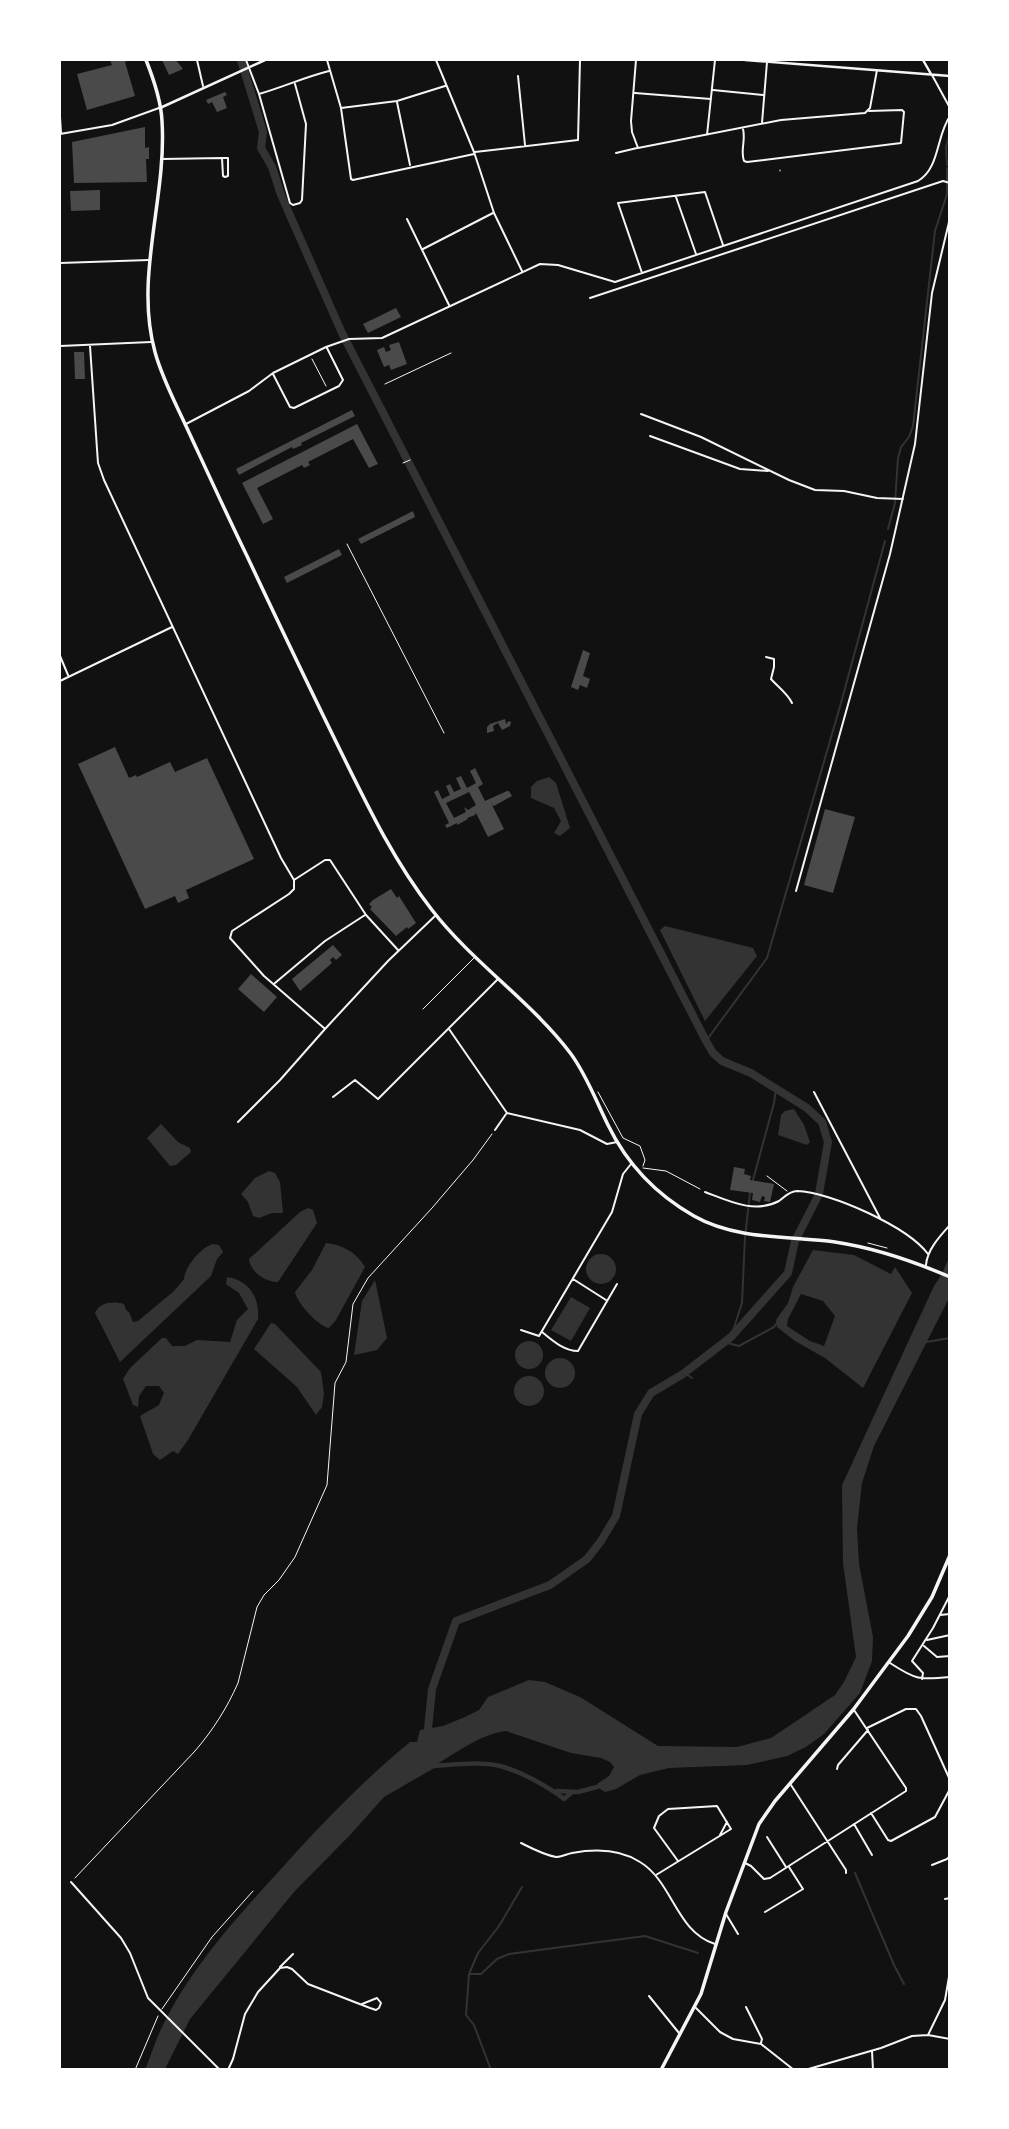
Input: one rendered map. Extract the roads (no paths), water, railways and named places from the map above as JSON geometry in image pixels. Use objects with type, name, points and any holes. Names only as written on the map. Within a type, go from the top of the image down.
[{"type":"main road","points":[[146,60],[156,86],[162,121],[161,159],[150,260],[149,307],[152,342],[185,425],[303,676],[369,810],[410,880],[436,916],[554,1034],[572,1056],[631,1164],[658,1190],[695,1217],[718,1227],[875,1250],[950,1277]]},
{"type":"main road","points":[[661,2070],[701,1994],[726,1914],[759,1824],[775,1801],[853,1710],[908,1636],[932,1597],[950,1555]]},
{"type":"street","points":[[197,60],[203,88]]},
{"type":"street","points":[[246,60],[259,94],[290,203],[293,205],[302,200],[306,124],[295,84]]},
{"type":"street","points":[[60,117],[60,134],[112,125],[160,108],[265,60]]},
{"type":"street","points":[[327,60],[341,108],[353,180],[474,153],[578,140],[580,60]]},
{"type":"street","points":[[436,60],[474,153],[494,213],[523,272]]},
{"type":"street","points":[[636,60],[631,126],[638,148]]},
{"type":"street","points":[[707,135],[715,60]]},
{"type":"street","points":[[745,60],[950,76]]},
{"type":"street","points":[[923,60],[950,108]]},
{"type":"street","points":[[762,124],[767,61]]},
{"type":"street","points":[[259,94],[330,70]]},
{"type":"street","points":[[868,111],[877,70]]},
{"type":"street","points":[[518,76],[526,145]]},
{"type":"street","points":[[341,108],[397,101],[446,86]]},
{"type":"street","points":[[712,90],[765,95]]},
{"type":"street","points":[[633,92],[711,99]]},
{"type":"street","points":[[397,101],[410,167]]},
{"type":"street","points":[[616,153],[781,120],[857,115],[868,111],[904,112],[901,144],[747,162],[742,157],[745,137],[743,128]]},
{"type":"street","points":[[185,425],[250,391],[273,373],[326,347],[349,339],[382,338],[540,264],[592,273],[615,282],[918,181],[925,177],[938,150],[944,124],[950,117]]},
{"type":"street","points":[[161,159],[222,158],[228,158],[228,176],[225,177],[222,158]]},
{"type":"street","points":[[590,299],[943,181],[950,183]]},
{"type":"street","points":[[642,273],[618,203],[705,192],[724,246]]},
{"type":"street","points":[[676,197],[696,255]]},
{"type":"street","points":[[422,249],[494,213]]},
{"type":"street","points":[[796,891],[903,499],[915,444],[932,293],[950,218]]},
{"type":"street","points":[[407,219],[450,306]]},
{"type":"street","points":[[60,263],[150,260]]},
{"type":"street","points":[[60,345],[152,342]]},
{"type":"street","points":[[90,346],[98,463],[116,507],[283,863],[294,880],[294,889],[289,894],[232,931],[231,942],[325,1028]]},
{"type":"street","points":[[273,373],[290,407],[294,408],[339,386],[343,380],[326,347]]},
{"type":"street","points":[[641,414],[701,437],[815,490],[903,499]]},
{"type":"street","points":[[650,436],[740,470],[771,471]]},
{"type":"street","points":[[60,681],[173,626]]},
{"type":"street","points":[[60,656],[69,676]]},
{"type":"street","points":[[766,657],[774,659],[771,679],[790,697],[792,703]]},
{"type":"street","points":[[294,880],[325,860],[330,860],[366,915],[399,951]]},
{"type":"street","points":[[274,984],[333,935],[366,915]]},
{"type":"street","points":[[238,1122],[399,951],[436,916]]},
{"type":"street","points":[[334,1097],[355,1080],[378,1099],[498,979]]},
{"type":"street","points":[[449,1028],[507,1113],[580,1130],[607,1144],[617,1142]]},
{"type":"street","points":[[814,1092],[880,1218]]},
{"type":"street","points":[[495,1130],[507,1113]]},
{"type":"street","points":[[521,1330],[539,1336],[542,1332],[612,1213],[623,1174],[631,1164]]},
{"type":"street","points":[[705,1192],[745,1206],[778,1201],[789,1192],[797,1191],[822,1197],[880,1218],[922,1244],[929,1254]]},
{"type":"street","points":[[926,1268],[929,1254],[950,1225]]},
{"type":"street","points":[[573,1279],[607,1300]]},
{"type":"street","points":[[542,1332],[571,1351],[578,1351],[617,1284]]},
{"type":"street","points":[[922,1679],[923,1673],[912,1661],[950,1595]]},
{"type":"street","points":[[939,1616],[950,1614]]},
{"type":"street","points":[[926,1640],[950,1635]]},
{"type":"street","points":[[923,1645],[937,1657],[950,1656]]},
{"type":"street","points":[[889,1662],[912,1677],[950,1677]]},
{"type":"street","points":[[837,1769],[867,1729],[906,1709],[916,1709],[950,1780]]},
{"type":"street","points":[[744,1863],[764,1879],[771,1878],[904,1793],[906,1788],[853,1710]]},
{"type":"street","points":[[790,1784],[846,1873]]},
{"type":"street","points":[[871,1813],[891,1841],[934,1817],[950,1789]]},
{"type":"street","points":[[655,1876],[731,1829],[715,1806],[668,1809],[659,1816],[654,1828],[678,1861]]},
{"type":"street","points":[[720,1836],[727,1822]]},
{"type":"street","points":[[854,1824],[873,1855]]},
{"type":"street","points":[[765,1912],[803,1889],[767,1837]]},
{"type":"street","points":[[521,1843],[557,1857],[602,1851],[620,1853],[641,1862],[655,1876],[685,1922],[698,1936],[716,1944]]},
{"type":"street","points":[[932,1865],[950,1856]]},
{"type":"street","points":[[71,1882],[121,1938],[148,1998],[220,2070]]},
{"type":"street","points":[[945,1899],[950,1898]]},
{"type":"street","points":[[726,1914],[738,1934]]},
{"type":"street","points":[[228,2070],[245,2014],[258,1992],[293,1954]]},
{"type":"street","points":[[279,1968],[292,1969],[308,1984],[376,2010],[381,2003],[377,1998],[362,2004]]},
{"type":"street","points":[[928,2035],[945,2000],[950,1971]]},
{"type":"street","points":[[649,1996],[681,2035]]},
{"type":"street","points":[[746,2007],[762,2039],[761,2045]]},
{"type":"street","points":[[695,2008],[720,2032],[733,2039],[761,2045],[794,2070]]},
{"type":"street","points":[[805,2070],[912,2036],[928,2035],[950,2039]]},
{"type":"street","points":[[872,2050],[873,2070]]},
{"type":"lane","points":[[423,1009],[476,956]]},
{"type":"lane","points":[[767,1175],[789,1192]]},
{"type":"lane","points":[[161,2011],[212,1937],[253,1891]]},
{"type":"waterway","points":[[241,60],[263,132],[261,148],[272,167],[281,195],[342,333],[706,1041],[722,1061],[751,1073],[807,1108],[822,1122],[828,1142],[819,1194],[795,1241],[788,1273],[731,1337],[683,1374],[651,1393],[638,1414],[616,1516],[601,1541],[587,1559],[550,1585],[456,1621],[432,1689],[427,1739]]},
{"type":"waterway","points":[[947,165],[946,147],[950,134]]},
{"type":"waterway","points":[[888,529],[895,503],[898,458],[913,426],[935,231],[947,194],[947,168]]},
{"type":"waterway","points":[[706,1041],[767,958],[885,541]]},
{"type":"waterway","points":[[753,1180],[776,1089]]},
{"type":"waterway","points":[[731,1337],[742,1303],[750,1193]]},
{"type":"waterway","points":[[724,1342],[739,1346],[777,1323]]},
{"type":"waterway","points":[[926,1342],[950,1338]]},
{"type":"waterway","points":[[685,1373],[692,1378]]},
{"type":"waterway","points":[[432,1766],[500,1766],[529,1777],[556,1793],[578,1792],[597,1787]]},
{"type":"waterway","points":[[556,1793],[564,1799],[571,1793]]},
{"type":"waterway","points":[[855,1873],[904,1984]]},
{"type":"waterway","points":[[491,2070],[474,2025],[466,2015],[469,1974],[478,1953],[499,1926],[522,1887]]},
{"type":"waterway","points":[[469,1974],[481,1974],[497,1959],[509,1954],[645,1936],[698,1953]]}]
